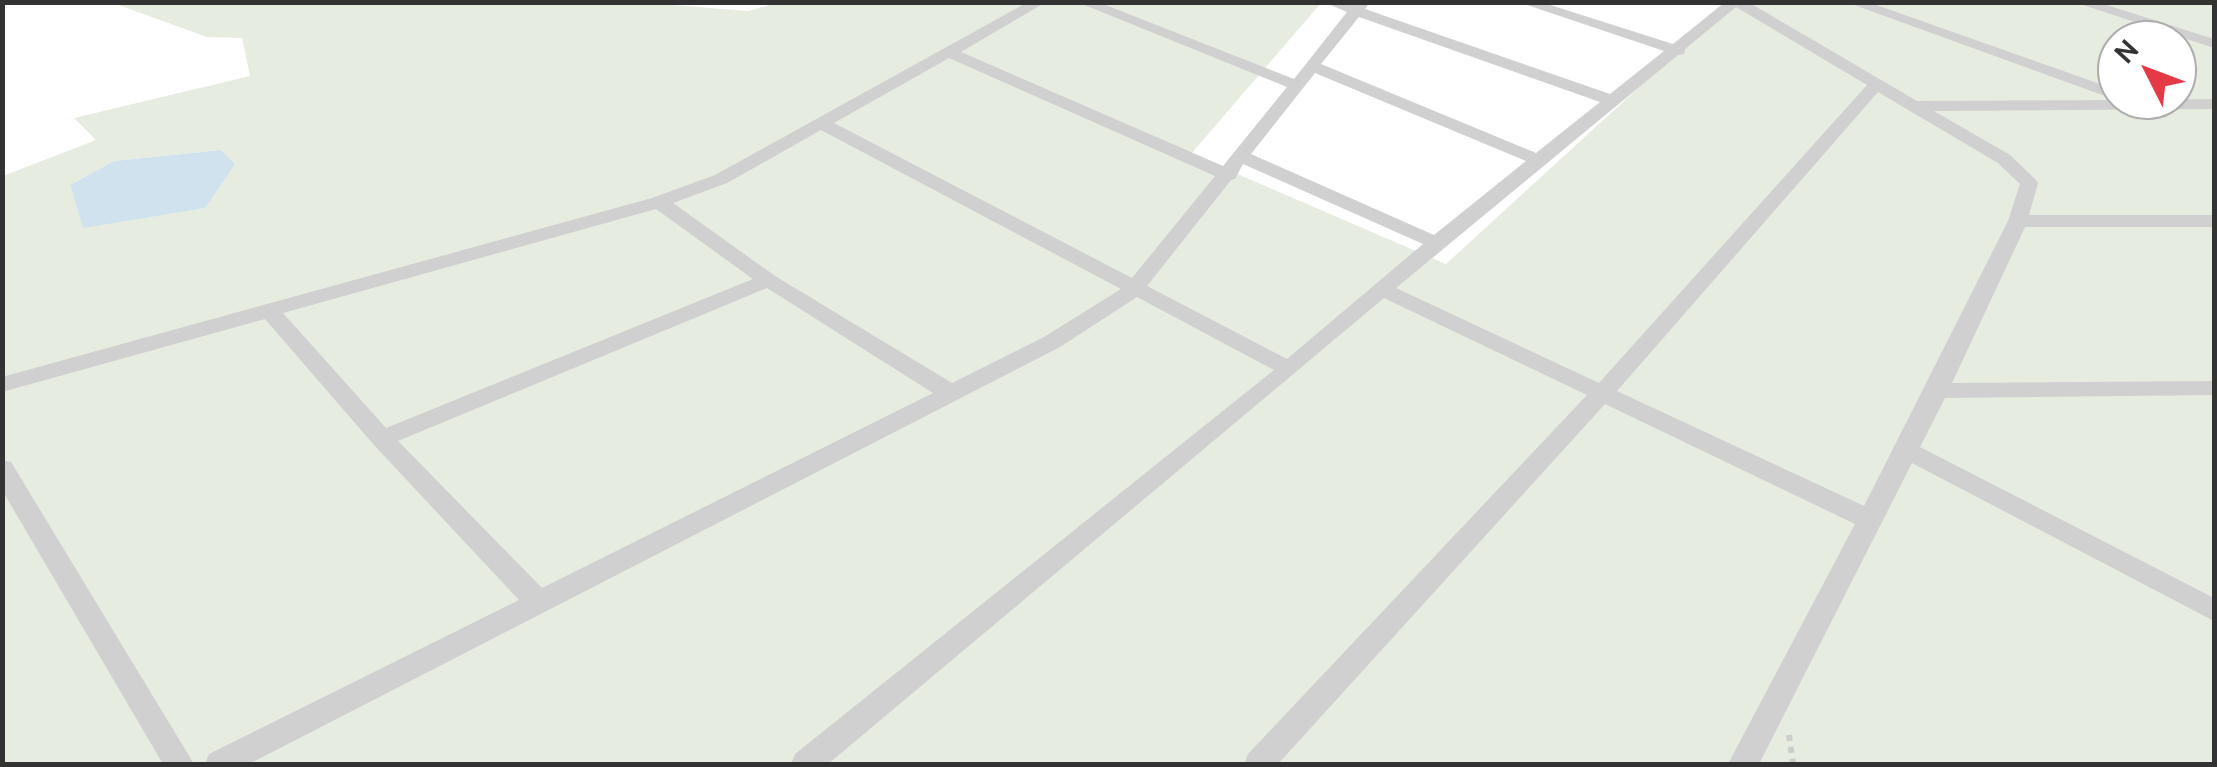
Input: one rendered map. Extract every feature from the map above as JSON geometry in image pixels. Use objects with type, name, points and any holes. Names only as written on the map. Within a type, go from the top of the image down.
[{"type":"street","points":[[2,385],[659,202],[721,179],[1039,2]]},
{"type":"street","points":[[1084,2],[1298,86]]},
{"type":"street","points":[[1331,2],[1360,7],[1614,100]]},
{"type":"street","points":[[1526,2],[1678,51]]},
{"type":"street","points":[[1853,2],[2097,89]]},
{"type":"street","points":[[2081,2],[2214,44]]},
{"type":"street","points":[[806,764],[1289,369],[1436,243],[1678,51],[1729,3],[2004,159],[2029,183],[2018,221],[1937,391],[1743,764]]},
{"type":"street","points":[[220,764],[1052,342],[1134,290],[1360,7]]},
{"type":"street","points":[[948,52],[1436,243]]},
{"type":"street","points":[[1314,67],[1540,161]]},
{"type":"street","points":[[1259,764],[1602,392],[1875,86]]},
{"type":"street","points":[[1913,106],[2097,103]]},
{"type":"street","points":[[821,123],[1289,369]]},
{"type":"street","points":[[659,202],[768,280],[949,392]]},
{"type":"street","points":[[2018,221],[2214,221]]},
{"type":"street","points":[[382,439],[768,280]]},
{"type":"street","points":[[1381,289],[1868,519]]},
{"type":"street","points":[[269,310],[382,439],[539,603]]},
{"type":"street","points":[[1937,391],[2214,388]]},
{"type":"street","points":[[1904,449],[2214,610]]},
{"type":"street","points":[[2,468],[179,764]]},
{"type":"shaded area","points":[[636,2],[748,11],[781,2],[1321,3],[1191,154],[1446,264],[1731,3],[2214,3],[2214,764],[3,764],[3,176],[96,140],[74,118],[250,76],[242,38],[207,37],[113,3]],"holes":[[[221,150],[204,208],[83,227],[70,185],[114,161]]]},
{"type":"water","points":[[221,150],[235,164],[205,208],[83,228],[70,185],[114,161]]}]
